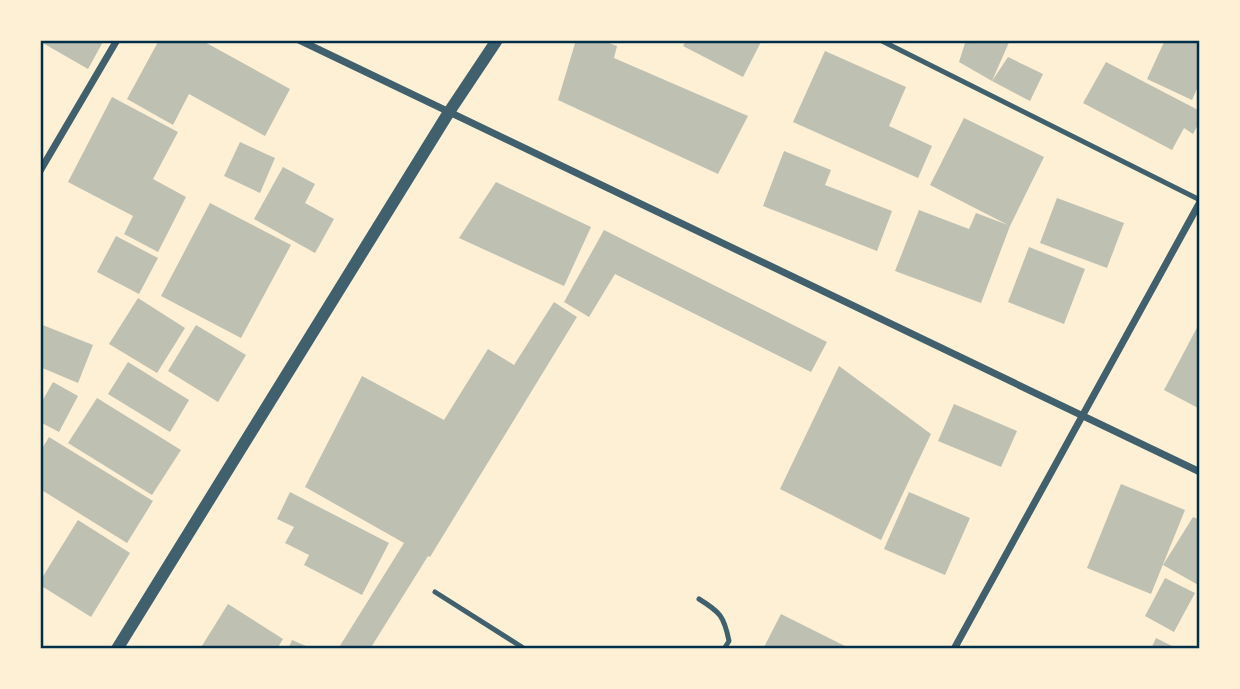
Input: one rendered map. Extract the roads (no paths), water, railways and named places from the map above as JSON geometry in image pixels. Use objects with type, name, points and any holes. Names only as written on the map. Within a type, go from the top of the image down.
[{"type":"street","points":[[40,171],[117,40]]},
{"type":"street","points":[[299,40],[1200,472]]},
{"type":"street","points":[[117,649],[449,112],[497,40]]},
{"type":"street","points":[[954,649],[1200,201]]},
{"type":"lane","points":[[880,40],[1200,201]]},
{"type":"lane","points":[[435,592],[525,649]]},
{"type":"lane","points":[[699,599],[719,612],[726,624],[729,641],[724,649]]}]
